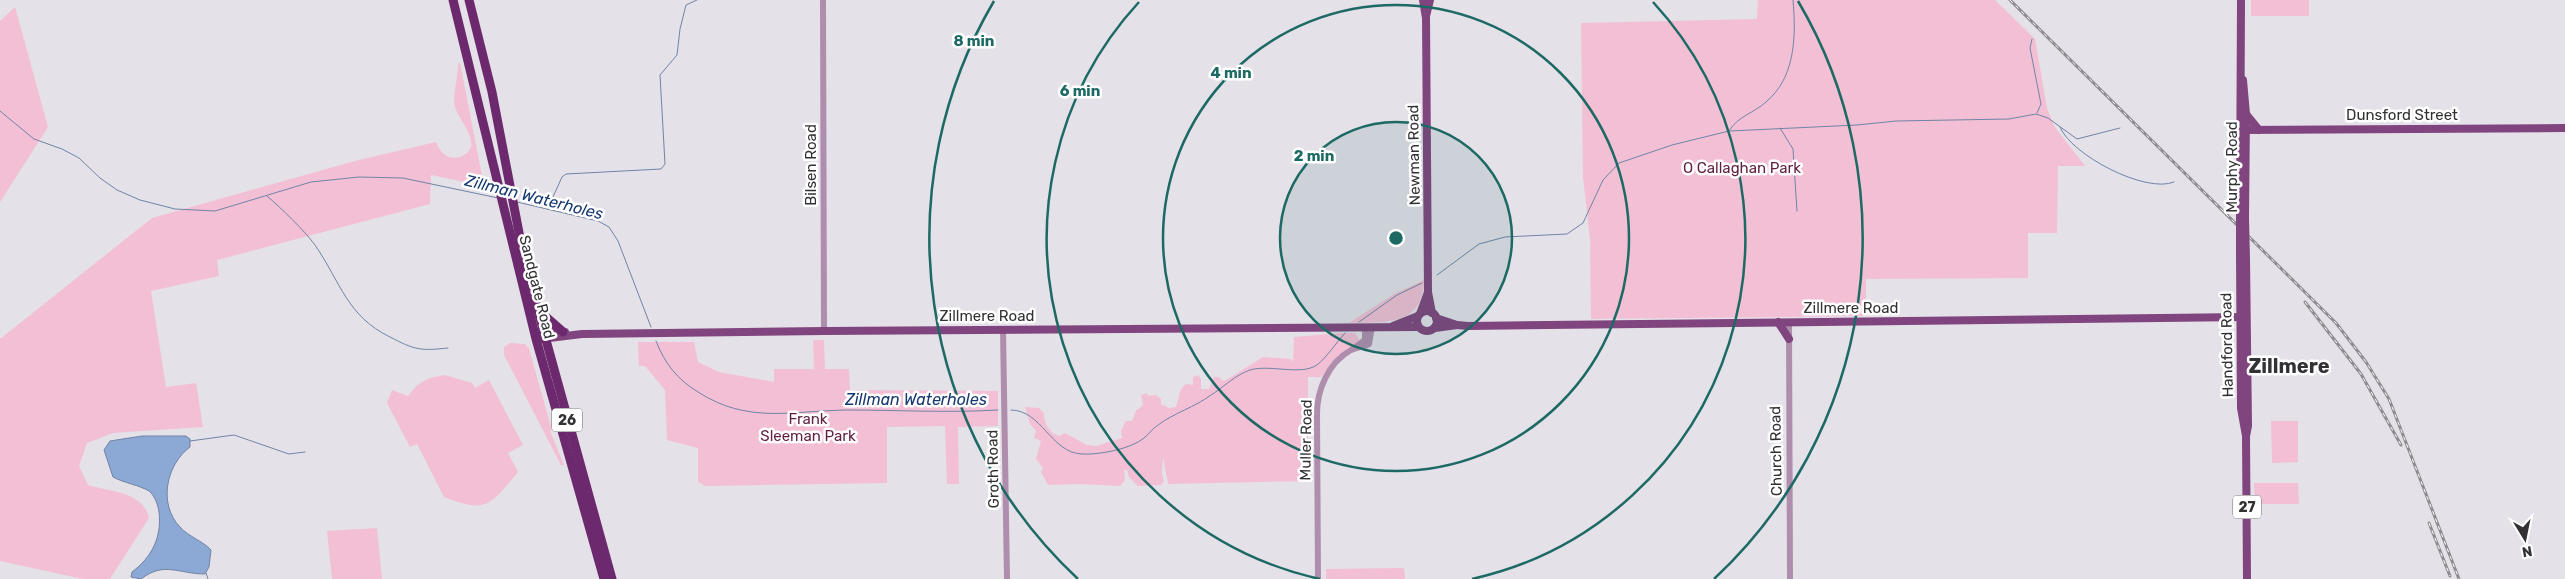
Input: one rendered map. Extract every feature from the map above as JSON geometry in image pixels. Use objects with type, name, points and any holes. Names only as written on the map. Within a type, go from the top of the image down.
[{"type":"highway","name":"Sandgate Road","points":[[453,0],[504,211],[612,579]]},
{"type":"highway","name":"Sandgate Road","points":[[469,0],[492,92],[514,212],[538,310],[540,335],[604,579]]},
{"type":"highway","points":[[538,310],[563,332]]},
{"type":"main road","name":"Newman Road","points":[[1424,0],[1426,18],[1428,292],[1434,315]]},
{"type":"main road","name":"Newman Road","points":[[1426,18],[1430,0]]},
{"type":"main road","name":"Murphy Road","points":[[2241,0],[2242,76],[2245,90],[2246,114],[2242,130]]},
{"type":"main road","name":"Murphy Road","points":[[2242,76],[2239,91],[2242,130],[2243,256]]},
{"type":"main road","points":[[2246,114],[2259,130]]},
{"type":"main road","name":"Dunsford Street","points":[[2242,130],[2565,128]]},
{"type":"main road","name":"Handford Road","points":[[2243,256],[2243,317],[2248,426],[2246,436],[2247,579]]},
{"type":"main road","name":"Newman Road","points":[[1419,315],[1428,292]]},
{"type":"main road","points":[[1426,311],[1434,315],[1435,328],[1427,331],[1418,327],[1419,315],[1426,311]]},
{"type":"main road","name":"Zillmere Road","points":[[1393,326],[1419,315]]},
{"type":"main road","name":"Zillmere Road","points":[[1434,315],[1457,325]]},
{"type":"main road","name":"Zillmere Road","points":[[1435,328],[1457,325],[2243,317]]},
{"type":"main road","points":[[1778,322],[1789,339]]},
{"type":"main road","name":"Zillmere Road","points":[[540,335],[1004,329],[1418,327]]},
{"type":"main road","name":"Zillmere Road","points":[[540,335],[563,332],[582,334]]},
{"type":"street","name":"Bilsen Road","points":[[822,0],[824,331]]},
{"type":"street","name":"Church Road","points":[[1789,322],[1790,579]]},
{"type":"street","name":"Muller Road","points":[[1318,579],[1317,403],[1326,376],[1342,356],[1354,349],[1369,344],[1368,328]]},
{"type":"street","name":"Groth Road","points":[[1004,329],[1007,579]]},
{"type":"green space","name":"O Callaghan Park","points":[[1758,0],[1995,0],[2035,39],[2047,108],[2054,126],[2085,166],[2058,166],[2057,233],[2028,233],[2028,278],[1866,279],[1866,316],[1591,319],[1590,239],[1583,177],[1581,23],[1757,19]]},
{"type":"green space","points":[[2251,0],[2309,0],[2309,16],[2251,16]]},
{"type":"green space","points":[[15,7],[48,127],[0,202],[0,21]]},
{"type":"green space","points":[[458,63],[460,63],[484,186],[431,175],[430,204],[217,260],[219,276],[151,291],[166,387],[196,383],[203,427],[113,433],[87,443],[79,466],[88,485],[115,491],[133,498],[146,509],[149,518],[110,579],[83,579],[0,561],[0,339],[152,218],[355,161],[436,142],[441,151],[447,156],[454,158],[462,156],[470,150],[471,144],[470,137],[454,102]]},
{"type":"green space","points":[[1424,280],[1422,295],[1417,306],[1409,314],[1399,319],[1388,321],[1349,323],[1394,294]]},
{"type":"green space","points":[[1355,333],[1360,341],[1339,356],[1321,377],[1308,377],[1308,481],[1168,484],[1163,457],[1162,474],[1164,481],[1161,485],[1138,486],[1129,477],[1127,470],[1124,470],[1125,480],[1120,486],[1048,485],[1041,472],[1043,468],[1036,459],[1041,441],[1034,438],[1036,431],[1030,424],[1025,407],[1039,408],[1044,413],[1048,427],[1056,435],[1059,436],[1065,433],[1087,445],[1096,446],[1122,438],[1121,431],[1126,421],[1132,421],[1136,411],[1143,405],[1141,395],[1147,393],[1148,396],[1156,395],[1161,399],[1161,404],[1169,408],[1176,407],[1181,389],[1186,384],[1193,385],[1193,377],[1198,375],[1201,379],[1201,389],[1209,389],[1214,377],[1219,377],[1223,381],[1226,380],[1263,357],[1291,359],[1293,362],[1294,337]]},
{"type":"green space","name":"Frank Sleeman Park","points":[[813,340],[824,340],[825,369],[849,369],[850,390],[998,391],[998,426],[958,427],[959,484],[947,484],[945,426],[887,427],[887,483],[705,486],[698,482],[698,448],[667,440],[665,390],[645,366],[639,366],[638,342],[694,342],[698,362],[719,372],[774,382],[774,369],[814,369]]},
{"type":"green space","points":[[510,343],[525,344],[529,349],[552,430],[550,431],[564,465],[561,465],[504,355],[504,347]]},
{"type":"green space","points":[[445,375],[472,383],[475,388],[489,380],[523,445],[508,453],[518,472],[494,499],[487,503],[470,505],[444,497],[417,444],[410,447],[387,403],[392,390],[408,396],[424,381]]},
{"type":"green space","points":[[2271,421],[2298,421],[2298,462],[2272,463]]},
{"type":"green space","points":[[2254,483],[2298,483],[2299,504],[2255,504]]},
{"type":"green space","points":[[377,528],[382,579],[332,579],[327,531]]},
{"type":"green space","points":[[1404,568],[1405,579],[1326,579],[1326,569]]},
{"type":"water","points":[[142,436],[186,436],[190,439],[190,447],[175,464],[170,474],[167,496],[173,518],[180,527],[211,550],[209,567],[205,574],[165,570],[149,574],[141,579],[131,577],[132,572],[145,560],[154,546],[159,530],[159,509],[155,498],[149,491],[113,477],[104,450],[110,441]]},
{"type":"waterway","points":[[548,208],[562,177],[566,174],[661,169],[665,164],[660,75],[677,55],[680,29],[686,5],[697,0]]},
{"type":"waterway","points":[[1437,275],[1479,244],[1505,237],[1567,234],[1583,223],[1603,180],[1619,163],[1672,145],[1729,131],[1741,118],[1761,106],[1776,92],[1789,68],[1794,41],[1793,0]]},
{"type":"waterway","points":[[2032,39],[2030,48],[2041,104],[2037,113]]},
{"type":"waterway","points":[[0,111],[34,139],[62,149],[79,158],[100,178],[117,190],[140,200],[175,209],[215,211],[311,182],[359,177],[403,178],[498,198]]},
{"type":"waterway","points":[[1730,131],[1857,125],[1896,121],[2009,119],[2036,114],[2048,118],[2077,139],[2120,128]]},
{"type":"waterway","points":[[2060,127],[2067,138],[2079,149],[2111,170],[2146,182],[2162,184],[2174,182]]},
{"type":"waterway","points":[[1780,128],[1793,149],[1797,211]]},
{"type":"waterway","points":[[267,196],[315,245],[354,309],[375,329],[412,347],[424,349],[448,348]]},
{"type":"waterway","name":"Zillman Waterholes","points":[[517,202],[598,221],[609,227],[618,241],[651,327]]},
{"type":"waterway","name":"Zillman Waterholes","points":[[1359,322],[1397,295],[1422,283]]},
{"type":"waterway","name":"Zillman Waterholes","points":[[1011,410],[1022,412],[1031,417],[1054,440],[1071,452],[1089,454],[1114,451],[1138,442],[1156,426],[1205,399],[1245,372],[1267,368],[1302,370],[1317,365],[1345,333]]},
{"type":"waterway","name":"Zillman Waterholes","points":[[656,341],[663,357],[684,382],[716,402],[752,412],[998,410]]},
{"type":"waterway","points":[[190,441],[234,435],[289,454],[305,452]]},
{"type":"waterway","points":[[206,573],[208,579]]},
{"type":"railway","points":[[2010,0],[2336,323],[2366,362],[2389,399],[2459,579]]},
{"type":"railway","points":[[2305,302],[2361,374],[2401,445]]},
{"type":"railway","points":[[2429,523],[2450,576]]},
{"type":"district","name":"Zillmere","points":[[2289,366]]}]
